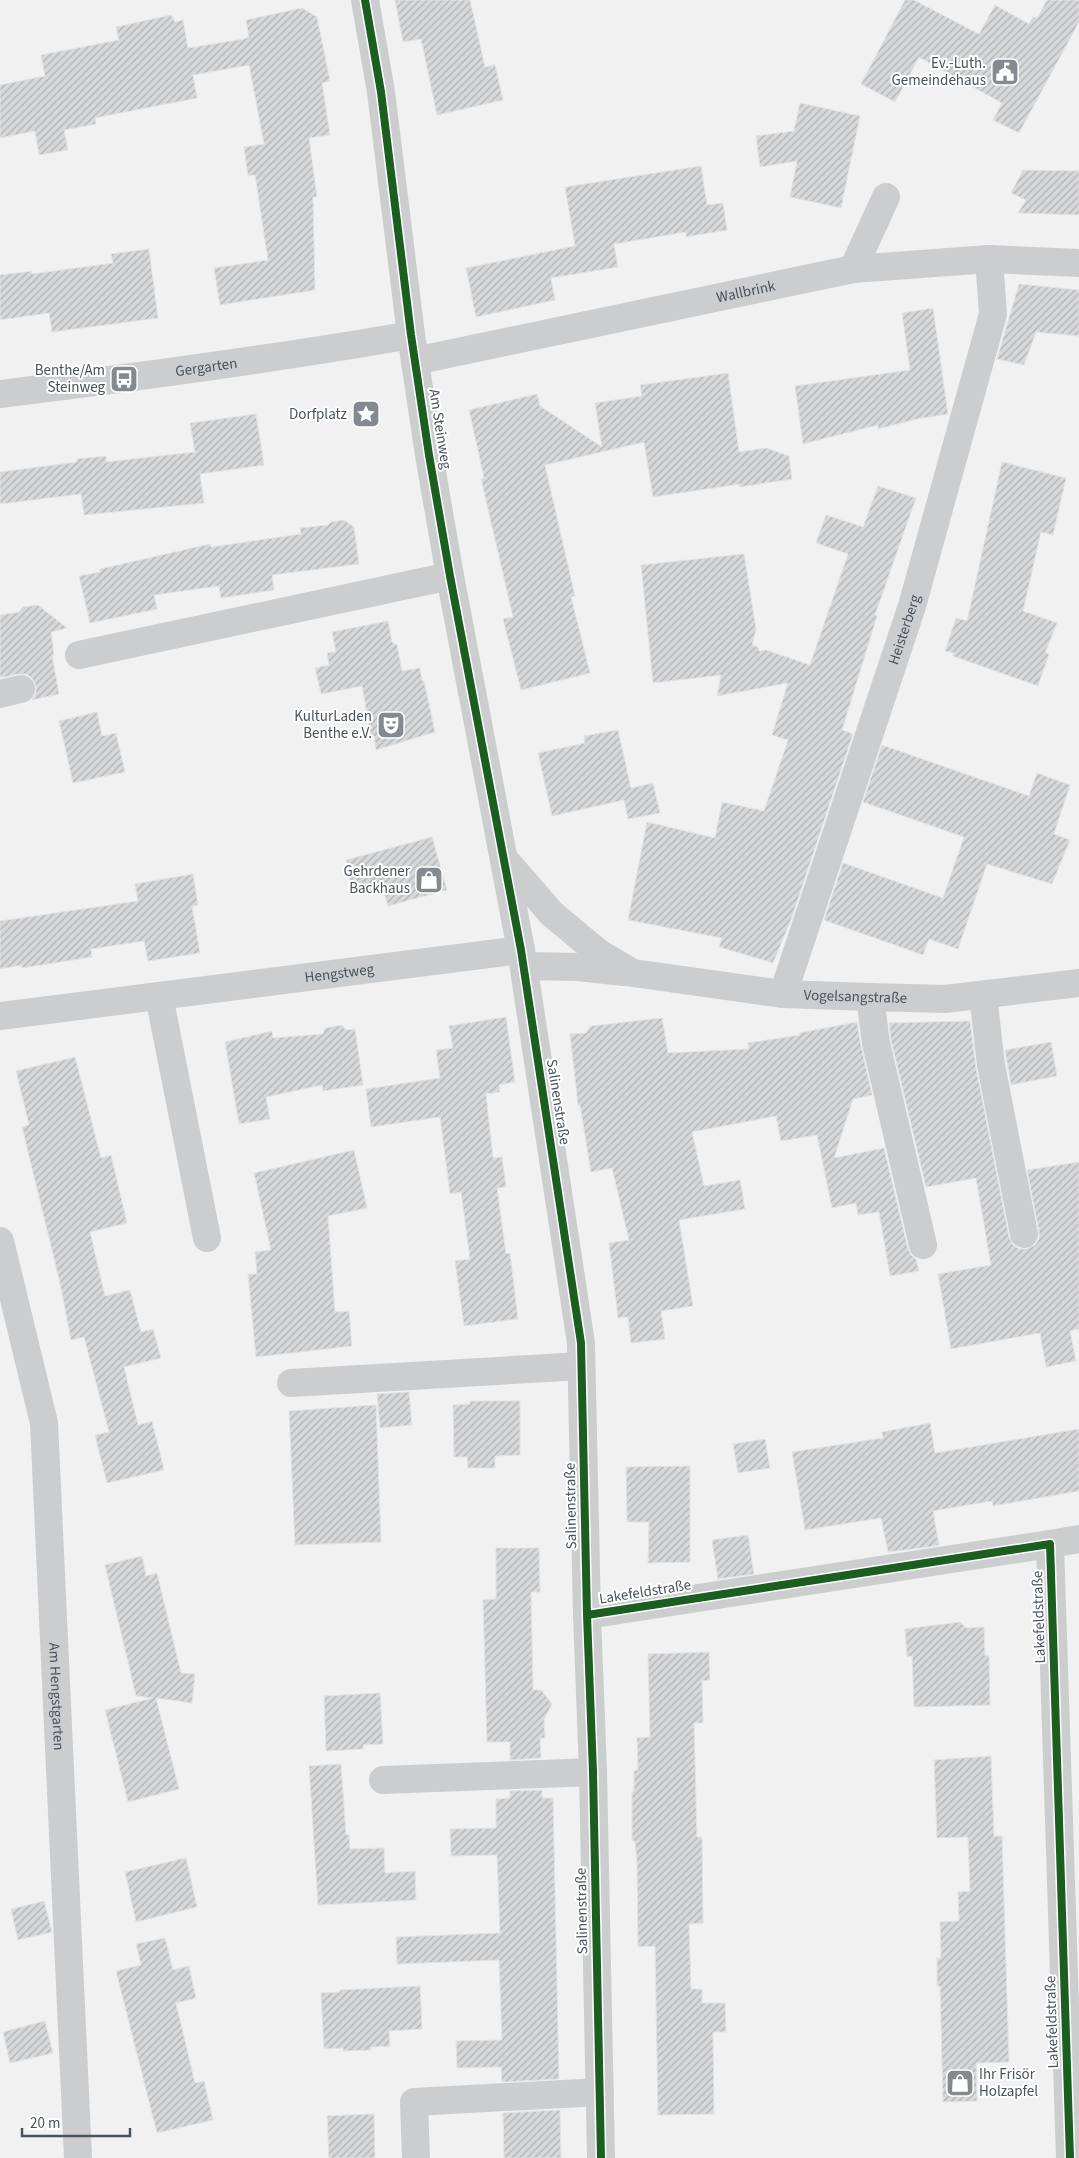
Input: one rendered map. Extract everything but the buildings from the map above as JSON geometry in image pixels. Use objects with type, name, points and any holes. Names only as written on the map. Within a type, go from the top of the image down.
[{"type":"street","name":"Am Steinweg","points":[[365,0],[380,92],[413,348],[450,576],[505,860]]},
{"type":"street","points":[[853,269],[886,197]]},
{"type":"street","name":"Wallbrink","points":[[413,348],[853,269],[989,259],[1079,263]]},
{"type":"street","name":"Heisterberg","points":[[783,994],[918,588],[993,314],[989,259]]},
{"type":"street","name":"Gergarten","points":[[0,394],[210,366],[413,348]]},
{"type":"street","points":[[79,655],[450,576]]},
{"type":"street","name":"Vogelsangstraße","points":[[505,860],[552,914],[599,953],[633,973]]},
{"type":"street","name":"Salinenstraße","points":[[505,860],[523,958],[581,1343],[601,2158]]},
{"type":"street","name":"Vogelsangstraße","points":[[523,958],[783,994],[945,999],[1079,983]]},
{"type":"street","name":"Hengstweg","points":[[0,1016],[159,996],[523,958]]},
{"type":"street","points":[[983,995],[991,1064],[1024,1234]]},
{"type":"street","points":[[159,996],[207,1238]]},
{"type":"street","points":[[870,997],[876,1043],[923,1245]]},
{"type":"street","name":"Am Hengstgarten","points":[[0,1241],[44,1423],[78,2158]]},
{"type":"street","points":[[292,1383],[351,1382],[581,1366]]},
{"type":"street","points":[[1050,1544],[1079,1539]]},
{"type":"street","name":"Lakefeldstraße","points":[[587,1615],[1050,1544],[1070,2158]]},
{"type":"street","points":[[382,1780],[593,1772]]},
{"type":"street","points":[[416,2158],[414,2102],[600,2092]]},
{"type":"cycle path","points":[[365,0],[381,92],[411,335],[429,455],[521,950],[581,1343],[601,2158]]},
{"type":"cycle path","points":[[587,1615],[1050,1544],[1070,2158]]},
{"type":"place","name":"Ev.-Luth. Gemeindehaus","points":[[1005,72]]},
{"type":"place","name":"Benthe/Am Steinweg","points":[[124,379]]},
{"type":"place","name":"Dorfplatz","points":[[366,414]]},
{"type":"place","name":"KulturLaden Benthe e.V.","points":[[391,725]]},
{"type":"place","name":"Gehrdener Backhaus","points":[[429,880]]},
{"type":"place","name":"Ihr Frisör Holzapfel","points":[[960,2083]]}]
